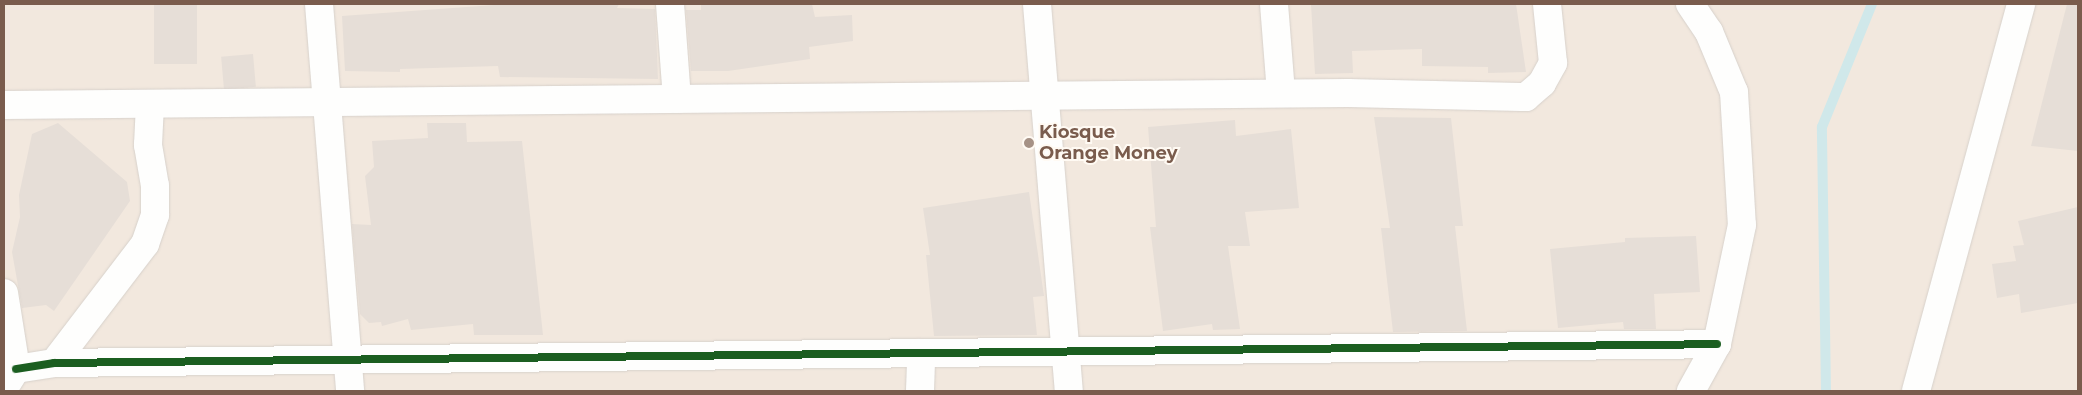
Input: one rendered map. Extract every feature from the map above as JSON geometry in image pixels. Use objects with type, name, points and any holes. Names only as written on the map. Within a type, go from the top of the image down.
[{"type":"street","points":[[319,4],[350,391]]},
{"type":"street","points":[[670,4],[677,99]]},
{"type":"street","points":[[1037,4],[1069,391]]},
{"type":"street","points":[[1274,4],[1281,93]]},
{"type":"street","points":[[4,105],[1281,93],[1526,97],[1542,83],[1553,63],[1546,4]]},
{"type":"street","points":[[1690,4],[1709,32],[1734,92],[1742,225],[1717,344],[1691,391]]},
{"type":"street","points":[[1916,391],[2021,4]]},
{"type":"street","points":[[54,363],[145,244],[155,215],[155,186],[148,144],[150,104]]},
{"type":"street","points":[[4,293],[10,379],[54,363],[1717,344]]},
{"type":"street","points":[[920,391],[921,353]]},
{"type":"shaded area","points":[[4,4],[2078,4],[2078,391],[4,391]]},
{"type":"building","points":[[154,4],[197,4],[197,64],[154,64]]},
{"type":"building","points":[[508,4],[619,4],[617,8],[655,9],[658,79],[500,77],[498,66],[400,69],[400,72],[345,71],[342,16]]},
{"type":"building","points":[[701,4],[812,4],[815,17],[852,15],[853,41],[809,47],[810,59],[728,71],[691,71],[686,10],[701,10]]},
{"type":"building","points":[[1311,4],[1516,4],[1526,72],[1488,73],[1488,67],[1422,66],[1422,49],[1352,51],[1353,73],[1315,74]]},
{"type":"building","points":[[2067,4],[2078,4],[2078,151],[2031,146]]},
{"type":"building","points":[[253,54],[256,87],[224,90],[221,57]]},
{"type":"building","points":[[1374,117],[1451,118],[1463,226],[1455,226],[1467,331],[1393,332],[1381,228],[1390,228]]},
{"type":"building","points":[[1235,120],[1236,136],[1291,129],[1299,208],[1245,212],[1250,246],[1228,246],[1240,329],[1213,330],[1212,324],[1163,331],[1150,227],[1156,227],[1148,127]]},
{"type":"building","points":[[58,123],[127,182],[130,201],[54,311],[46,305],[22,308],[12,252],[20,217],[19,195],[32,134]]},
{"type":"building","points":[[427,123],[466,123],[467,142],[522,141],[543,335],[474,335],[473,324],[411,330],[408,319],[382,326],[381,322],[369,323],[360,314],[352,224],[371,225],[365,176],[374,167],[372,141],[428,138]]},
{"type":"building","points":[[1029,192],[1044,296],[1033,297],[1037,335],[934,336],[926,255],[930,255],[923,208]]},
{"type":"building","points":[[2078,207],[2078,303],[2021,313],[2019,294],[1997,298],[1992,264],[2016,261],[2013,246],[2024,245],[2018,221]]},
{"type":"building","points":[[1696,236],[1700,292],[1654,294],[1656,329],[1624,329],[1623,322],[1558,328],[1550,249],[1625,242],[1625,238]]},
{"type":"waterway","points":[[1826,391],[1822,127],[1872,4]]},
{"type":"cycle path","points":[[16,369],[54,363],[1717,344]]},
{"type":"place","name":"Kiosque Orange Money","points":[[1029,143]]}]
